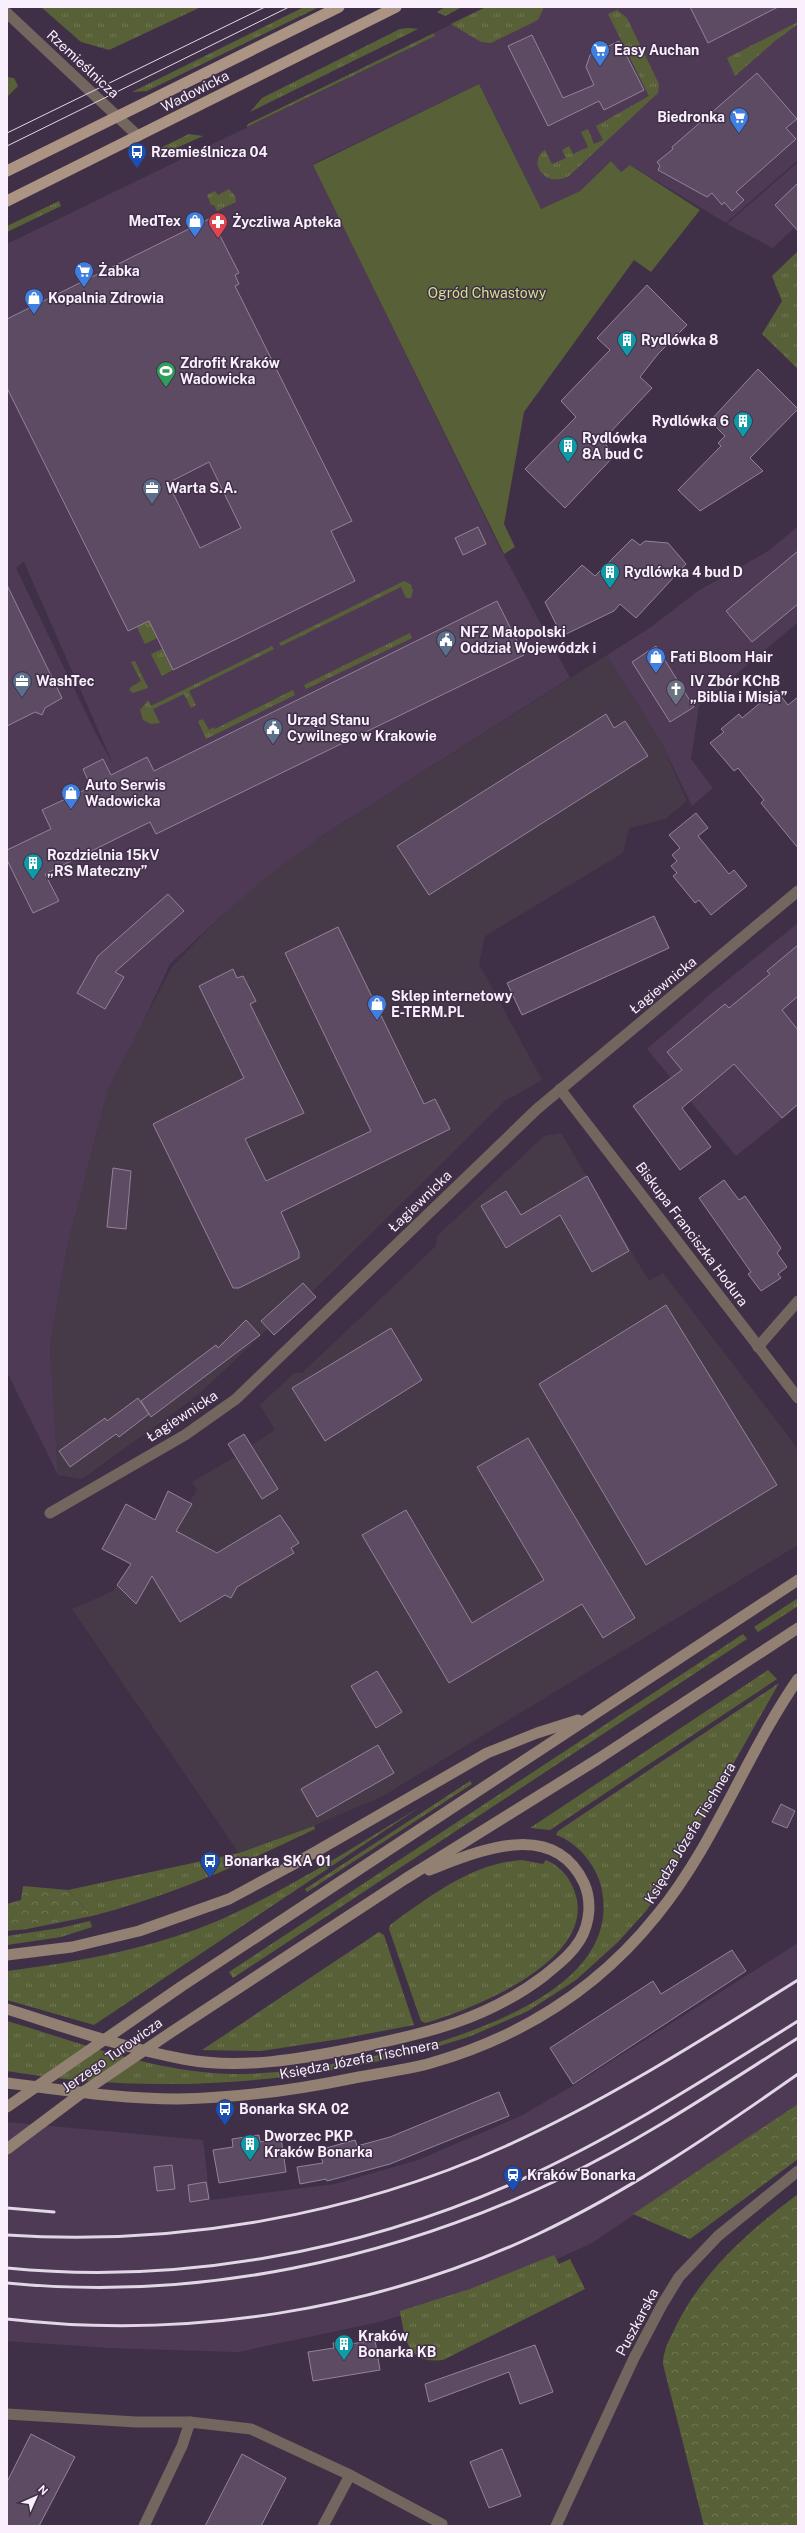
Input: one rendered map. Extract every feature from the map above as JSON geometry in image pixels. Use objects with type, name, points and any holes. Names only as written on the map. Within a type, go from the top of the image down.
[{"type":"main road","name":"Wadowicka","points":[[7,171],[339,7]]},
{"type":"main road","name":"Wadowicka","points":[[7,201],[396,7]]},
{"type":"main road","points":[[7,1956],[72,1947],[139,1931],[229,1899],[302,1860],[487,1753],[537,1733],[592,1716],[798,1580]]},
{"type":"main road","points":[[404,1879],[585,1767],[798,1628]]},
{"type":"main road","name":"Księdza Józefa Tischnera","points":[[7,2083],[117,2096],[178,2098],[229,2096],[298,2089],[428,2063],[470,2050],[516,2030],[557,2007],[592,1982],[629,1948],[658,1914],[701,1848],[798,1679]]},
{"type":"main road","name":"Jerzego Turowicza","points":[[7,2107],[182,1986],[592,1716]]},
{"type":"main road","points":[[7,2009],[95,2036],[184,2059],[234,2063],[301,2059],[422,2034],[492,2008],[524,1990],[556,1966],[580,1940],[587,1920],[589,1899],[580,1876],[566,1860],[555,1852],[536,1845],[503,1845],[404,1879]]},
{"type":"main road","name":"Jerzego Turowicza","points":[[7,2149],[111,2073],[404,1879]]},
{"type":"street","name":"Rzemieślnicza","points":[[7,13],[138,136]]},
{"type":"street","name":"Łagiewnicka","points":[[50,1513],[185,1435],[236,1399],[560,1089],[798,891]]},
{"type":"street","name":"Biskupa Franciszka Hodura","points":[[560,1089],[798,1398]]},
{"type":"street","points":[[758,1347],[798,1301]]},
{"type":"street","name":"Puszkarska","points":[[556,2526],[634,2358],[663,2303],[679,2277],[718,2236],[798,2171]]},
{"type":"street","points":[[7,2414],[136,2422],[190,2422],[251,2429],[350,2476],[442,2524]]},
{"type":"street","points":[[144,2526],[182,2446],[190,2422]]},
{"type":"street","points":[[323,2526],[350,2476]]},
{"type":"shaded area","points":[[486,7],[798,7],[798,160],[726,223],[630,165],[621,172],[611,161],[580,191],[541,209],[479,84],[313,164],[502,552],[570,678],[319,838],[217,920],[170,964],[140,1029],[108,1090],[68,1244],[50,1345],[58,1475],[7,1372],[7,244],[435,36],[434,33]],"holes":[[[24,562],[114,766],[95,732],[16,568]]]},
{"type":"shaded area","points":[[798,162],[798,224],[773,248],[727,224]]},
{"type":"shaded area","points":[[798,526],[798,622],[699,706],[691,759],[713,788],[692,806],[662,744],[607,655],[651,627],[698,591],[770,550]]},
{"type":"shaded area","points":[[607,655],[662,744],[687,801],[665,819],[629,828],[623,853],[485,936],[479,964],[542,1080],[505,1101],[312,1292],[303,1283],[262,1320],[268,1329],[197,1396],[82,1479],[58,1475],[50,1345],[68,1244],[108,1090],[172,967],[217,920],[270,874],[319,838]]},
{"type":"shaded area","points":[[798,923],[798,1106],[736,1156],[647,1049],[714,991]]},
{"type":"shaded area","points":[[561,1133],[649,1281],[663,1273],[798,1449],[798,1545],[381,1797],[313,1826],[239,1853],[72,1609],[113,1591],[131,1565],[102,1549],[126,1504],[155,1520],[169,1491],[169,1495],[188,1505],[197,1490],[192,1482],[235,1457],[228,1444],[244,1434],[251,1445],[275,1430],[260,1405],[294,1373],[302,1373],[436,1246],[437,1236],[544,1136]]},
{"type":"shaded area","points":[[798,1943],[798,2104],[592,2243],[494,2288],[379,2322],[238,2352],[110,2348],[7,2341],[7,2122],[203,2140],[210,2200],[335,2184],[418,2160],[521,2116],[574,2085]]},
{"type":"green space","points":[[41,7],[201,7],[109,50],[81,42]]},
{"type":"green space","points":[[304,7],[319,7],[147,91],[132,92]]},
{"type":"green space","points":[[445,7],[462,7],[445,16],[437,12]]},
{"type":"green space","points":[[486,7],[544,7],[538,20],[491,43],[481,42],[451,24]]},
{"type":"green space","points":[[617,10],[627,18],[659,84],[658,93],[569,176],[560,179],[552,179],[541,172],[538,166],[540,155],[545,150],[552,164],[566,158],[562,150],[569,146],[573,154],[588,147],[581,132],[588,129],[594,144],[603,140],[596,126],[649,96],[608,14]]},
{"type":"green space","points":[[798,22],[798,24],[775,41],[735,76],[727,58]]},
{"type":"green space","points":[[400,29],[418,29],[250,112],[262,98]]},
{"type":"green space","points":[[434,33],[435,36],[247,127],[248,124]]},
{"type":"green space","points":[[7,77],[14,78],[18,86],[7,97]]},
{"type":"green space","name":"Ogród Chwastowy","points":[[479,84],[541,209],[580,191],[611,161],[621,172],[630,165],[700,210],[651,272],[634,260],[524,412],[504,524],[515,547],[504,554],[313,165]]},
{"type":"green space","points":[[189,134],[203,136],[152,159],[150,153]]},
{"type":"green space","points":[[229,189],[235,196],[236,202],[217,211],[214,205],[211,205],[207,195],[215,191],[218,195]]},
{"type":"green space","points":[[59,201],[61,206],[7,232],[7,226]]},
{"type":"green space","points":[[798,251],[798,369],[762,334],[782,301],[772,276]]},
{"type":"green space","points":[[404,581],[410,584],[413,590],[411,598],[406,598],[401,587],[281,646],[279,643]]},
{"type":"green space","points":[[155,618],[154,631],[157,638],[145,644],[137,627]]},
{"type":"green space","points":[[410,633],[412,638],[306,689],[304,685]]},
{"type":"green space","points":[[272,646],[274,649],[189,691],[196,705],[191,708],[184,694],[153,709],[160,723],[151,724],[143,720],[140,710],[148,700],[151,706]]},
{"type":"green space","points":[[162,649],[173,670],[162,676],[151,654]]},
{"type":"green space","points":[[135,661],[148,688],[133,693],[129,690],[131,687],[141,681],[131,662]]},
{"type":"green space","points":[[293,690],[295,695],[206,739],[198,721],[203,719],[209,730],[214,727],[215,729]]},
{"type":"green space","points":[[798,1598],[798,1606],[758,1632],[754,1627]]},
{"type":"green space","points":[[743,1634],[747,1639],[233,1978],[229,1972]]},
{"type":"green space","points":[[768,1670],[777,1679],[550,1830],[530,1828]]},
{"type":"green space","points":[[779,1683],[669,1878],[646,1911],[618,1942],[576,1980],[528,2011],[471,2036],[430,2049],[430,2045],[458,2036],[520,2010],[549,1992],[574,1971],[593,1947],[603,1919],[601,1886],[595,1870],[590,1862],[571,1843],[556,1835],[558,1831]]},
{"type":"green space","points":[[470,1781],[472,1784],[307,1892],[305,1889]]},
{"type":"green space","points":[[420,1807],[94,2025],[7,2000],[7,1971],[62,1963],[144,1946],[222,1919],[273,1894]]},
{"type":"green space","points":[[314,1826],[315,1829],[206,1878],[150,1899],[92,1916],[68,1890],[239,1853]]},
{"type":"green space","points":[[522,1860],[543,1864],[546,1860],[557,1866],[569,1879],[576,1896],[577,1920],[566,1941],[548,1961],[524,1979],[498,1994],[471,2007],[425,2023],[421,2021],[389,1929],[390,1925],[420,1903],[452,1883],[486,1867]]},
{"type":"green space","points":[[23,1886],[68,1890],[92,1916],[27,1929],[7,1931],[7,1904],[21,1900]]},
{"type":"green space","points":[[90,1921],[92,1927],[61,1937],[7,1945],[7,1936],[60,1928]]},
{"type":"green space","points":[[379,1932],[384,1935],[414,2025],[340,2039],[261,2051],[202,2050]]},
{"type":"green space","points":[[7,2021],[120,2056],[179,2069],[208,2073],[237,2074],[282,2071],[327,2065],[417,2048],[418,2052],[368,2064],[317,2073],[265,2079],[213,2083],[109,2083],[7,2071]]},
{"type":"green space","points":[[798,2104],[798,2159],[690,2239],[633,2214]]},
{"type":"green space","points":[[798,2194],[798,2526],[704,2526],[663,2364],[664,2353],[670,2338],[688,2304],[715,2268],[746,2236]]},
{"type":"green space","points":[[554,2255],[559,2264],[570,2259],[585,2289],[443,2360],[422,2358],[415,2354],[410,2348],[406,2340],[400,2311],[470,2289]]},
{"type":"building","points":[[690,7],[778,7],[708,43]]},
{"type":"building","points":[[532,35],[563,98],[594,85],[586,67],[590,55],[619,41],[644,90],[604,110],[599,101],[548,126],[508,46]]},
{"type":"building","name":"Biedronka","points":[[757,73],[797,119],[786,128],[796,139],[736,192],[744,200],[732,211],[724,202],[722,205],[712,193],[707,197],[658,170],[660,166],[657,162],[673,149],[672,147]]},
{"type":"building","points":[[798,183],[798,231],[775,205]]},
{"type":"building","points":[[211,218],[239,273],[235,275],[239,284],[235,286],[352,521],[331,531],[355,581],[173,670],[149,621],[128,631],[7,388],[7,319]],"holes":[[[209,462],[241,528],[200,548],[168,483]]]},
{"type":"building","name":"Rydlówka 8","points":[[647,285],[687,325],[658,354],[640,377],[652,388],[603,440],[614,456],[565,508],[525,469],[576,417],[561,401],[610,350],[597,338]]},
{"type":"building","name":"Rydlówka 6","points":[[758,369],[798,409],[750,458],[763,471],[700,511],[678,490],[721,446],[718,443],[725,436],[710,421]]},
{"type":"building","points":[[478,527],[486,544],[463,555],[455,538]]},
{"type":"building","name":"Rydlówka 4 bud D","points":[[632,539],[640,545],[645,541],[668,543],[686,564],[636,618],[620,604],[614,611],[562,636],[545,602],[582,565],[595,576]]},
{"type":"building","points":[[798,551],[798,604],[752,642],[726,611]]},
{"type":"building","points":[[7,585],[62,698],[45,708],[42,715],[35,712],[7,726]]},
{"type":"building","points":[[497,601],[524,655],[156,834],[150,822],[45,874],[59,901],[33,913],[7,860],[7,850],[51,829],[42,810],[91,787],[83,769],[103,759],[111,775],[147,757],[154,771]]},
{"type":"building","points":[[656,646],[694,707],[670,722],[632,662]]},
{"type":"building","points":[[776,690],[788,705],[798,697],[798,848],[761,803],[764,800],[738,768],[734,771],[710,743],[724,732],[721,729],[739,714],[742,718]]},
{"type":"building","points":[[606,714],[614,728],[625,721],[648,756],[429,895],[397,846]]},
{"type":"building","points":[[696,813],[708,828],[698,836],[729,874],[734,870],[747,886],[711,915],[699,900],[695,903],[673,876],[677,873],[671,866],[677,861],[672,855],[680,848],[669,835]]},
{"type":"building","points":[[168,894],[184,911],[115,972],[124,977],[105,1009],[77,993],[98,956]]},
{"type":"building","points":[[654,916],[669,948],[522,1015],[507,983]]},
{"type":"building","points":[[338,927],[424,1104],[435,1099],[450,1129],[281,1212],[299,1252],[299,1258],[239,1288],[233,1288],[153,1124],[244,1078],[199,986],[233,969],[237,978],[243,976],[256,1001],[250,1004],[304,1113],[245,1139],[266,1181],[371,1131],[285,953]]},
{"type":"building","points":[[798,945],[798,996],[782,1010],[798,1030],[798,1104],[782,1118],[734,1064],[682,1108],[711,1147],[680,1170],[633,1106],[682,1070],[667,1052],[725,1004],[729,1008],[770,974],[767,971]]},
{"type":"building","points":[[113,1168],[131,1171],[126,1229],[107,1227]]},
{"type":"building","points":[[587,1176],[629,1251],[592,1272],[560,1215],[506,1248],[481,1206],[506,1191],[521,1215]]},
{"type":"building","points":[[724,1180],[739,1200],[745,1196],[781,1248],[777,1253],[787,1267],[778,1274],[781,1278],[761,1291],[748,1274],[751,1272],[699,1198]]},
{"type":"building","points":[[303,1283],[316,1297],[274,1335],[261,1321]]},
{"type":"building","points":[[666,1305],[777,1485],[646,1565],[539,1384]]},
{"type":"building","points":[[246,1320],[260,1335],[151,1417],[141,1401],[216,1345],[218,1348]]},
{"type":"building","points":[[391,1328],[422,1380],[325,1441],[292,1388]]},
{"type":"building","points":[[138,1398],[149,1414],[119,1437],[116,1434],[70,1467],[59,1451],[105,1418],[107,1421]]},
{"type":"building","points":[[244,1434],[278,1489],[262,1499],[228,1444]]},
{"type":"building","points":[[528,1438],[635,1618],[603,1638],[582,1604],[449,1683],[362,1535],[406,1510],[472,1623],[544,1580],[477,1467]]},
{"type":"building","points":[[168,1491],[192,1504],[176,1531],[217,1553],[280,1515],[299,1543],[291,1548],[294,1553],[237,1587],[231,1598],[225,1595],[180,1622],[152,1576],[136,1604],[117,1585],[131,1564],[102,1549],[126,1504],[155,1520]]},
{"type":"building","points":[[377,1671],[402,1712],[376,1728],[351,1686]]},
{"type":"building","points":[[378,1745],[394,1773],[317,1817],[301,1789]]},
{"type":"building","points":[[781,1804],[795,1811],[787,1828],[772,1822]]},
{"type":"building","points":[[732,1950],[746,1971],[573,2084],[550,2048],[653,1981],[661,1994]]},
{"type":"building","points":[[499,2092],[509,2116],[390,2164],[327,2181],[326,2179],[300,2184],[297,2167],[323,2163],[319,2150],[355,2140],[357,2146],[390,2137]]},
{"type":"building","name":"Dworzec PKP Kraków Bonarka","points":[[259,2135],[260,2142],[281,2138],[286,2172],[219,2183],[213,2150],[233,2147],[232,2139]]},
{"type":"building","points":[[172,2165],[175,2189],[157,2191],[154,2167]]},
{"type":"building","points":[[206,2182],[209,2199],[190,2202],[188,2185]]},
{"type":"building","name":"Kraków Bonarka KB","points":[[350,2340],[351,2344],[375,2340],[380,2370],[313,2381],[308,2352],[334,2348],[333,2343]]},
{"type":"building","points":[[535,2345],[553,2392],[520,2404],[509,2372],[429,2402],[425,2384]]},
{"type":"building","points":[[31,2434],[75,2457],[39,2526],[7,2526],[7,2482]]},
{"type":"building","points":[[502,2449],[521,2496],[489,2508],[470,2462]]},
{"type":"building","points":[[242,2454],[286,2478],[261,2526],[205,2526]]},
{"type":"tram line","points":[[7,133],[265,7]]},
{"type":"tram line","points":[[7,146],[289,7]]},
{"type":"railway","points":[[7,2235],[71,2237],[135,2236],[199,2230],[262,2221],[325,2208],[387,2191],[447,2170],[506,2146],[544,2128],[655,2068],[798,1980]]},
{"type":"railway","points":[[7,2268],[72,2272],[137,2272],[203,2267],[268,2258],[332,2244],[396,2227],[458,2206],[554,2164],[661,2106],[798,2021]]},
{"type":"railway","points":[[7,2283],[79,2287],[150,2286],[222,2280],[293,2268],[363,2252],[431,2231],[499,2206],[594,2162],[654,2129],[798,2038]]},
{"type":"railway","points":[[7,2319],[74,2325],[142,2325],[210,2322],[278,2313],[344,2301],[410,2283],[474,2261],[536,2235],[571,2218],[670,2160],[735,2118],[798,2074]]},
{"type":"railway","points":[[7,2208],[54,2212]]},
{"type":"place","name":"Easy Auchan","points":[[600,67]]},
{"type":"place","name":"Biedronka","points":[[739,134]]},
{"type":"place","name":"Rzemieślnicza 04","points":[[137,169]]},
{"type":"place","name":"MedTex","points":[[195,238]]},
{"type":"place","name":"Życzliwa Apteka","points":[[218,239]]},
{"type":"place","name":"Żabka","points":[[84,288]]},
{"type":"place","name":"Kopalnia Zdrowia","points":[[34,315]]},
{"type":"place","name":"Rydlówka 8","points":[[627,357]]},
{"type":"place","name":"Zdrofit Kraków Wadowicka","points":[[166,388]]},
{"type":"place","name":"Rydlówka 6","points":[[743,438]]},
{"type":"place","name":"Rydlówka 8A bud C","points":[[568,463]]},
{"type":"place","name":"Warta S.A.","points":[[152,505]]},
{"type":"place","name":"Rydlówka 4 bud D","points":[[610,589]]},
{"type":"place","name":"NFZ Małopolski Oddział Wojewódzk i","points":[[446,657]]},
{"type":"place","name":"Fati Bloom Hair","points":[[656,674]]},
{"type":"place","name":"WashTec","points":[[22,698]]},
{"type":"place","name":"IV Zbór KChB „Biblia i Misja”","points":[[676,706]]},
{"type":"place","name":"Urząd Stanu Cywilnego w Krakowie","points":[[273,745]]},
{"type":"place","name":"Auto Serwis Wadowicka","points":[[71,810]]},
{"type":"place","name":"Rozdzielnia 15kV „RS Mateczny”","points":[[33,880]]},
{"type":"place","name":"Sklep internetowy E-TERM.PL","points":[[377,1021]]},
{"type":"place","name":"Bonarka SKA 01","points":[[210,1878]]},
{"type":"place","name":"Bonarka SKA 02","points":[[225,2126]]},
{"type":"place","name":"Dworzec PKP Kraków Bonarka","points":[[250,2161]]},
{"type":"place","name":"Kraków Bonarka","points":[[513,2192]]},
{"type":"place","name":"Kraków Bonarka KB","points":[[344,2361]]}]
